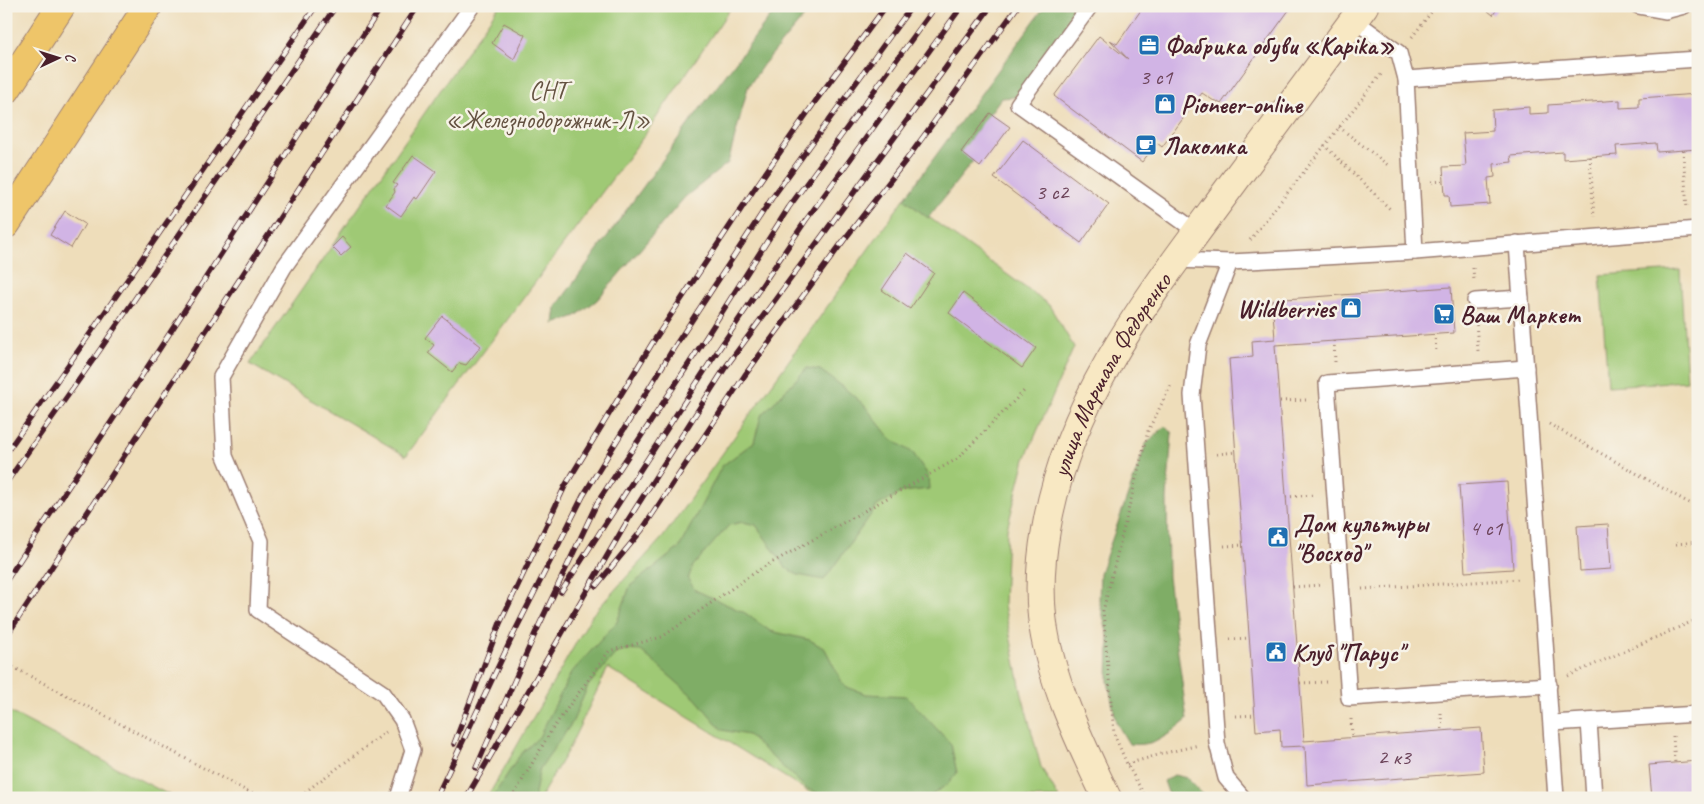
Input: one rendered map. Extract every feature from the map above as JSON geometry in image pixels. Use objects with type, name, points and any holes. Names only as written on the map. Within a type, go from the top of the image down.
[{"type":"main road","points":[[6,90],[61,6]]},
{"type":"main road","points":[[6,224],[148,6]]},
{"type":"street","name":"улица Маршала Федоренко","points":[[1107,798],[1074,726],[1047,646],[1042,615],[1042,554],[1053,496],[1060,472],[1075,428],[1100,376],[1118,345],[1176,260],[1359,13]]},
{"type":"lane","points":[[398,798],[413,750],[402,720],[383,693],[258,610],[261,541],[225,456],[221,378],[284,267],[472,6]]},
{"type":"lane","points":[[1090,6],[1018,104],[1197,232]]},
{"type":"lane","points":[[1638,6],[1666,11],[1684,6]]},
{"type":"lane","points":[[1359,13],[1399,53],[1406,79],[1415,252]]},
{"type":"lane","points":[[1406,79],[1698,58]]},
{"type":"lane","points":[[1176,260],[1230,262],[1415,252],[1693,229]]},
{"type":"lane","points":[[1517,243],[1556,798]]},
{"type":"lane","points":[[1230,262],[1198,345],[1192,395],[1217,743],[1226,778],[1243,798]]},
{"type":"lane","points":[[1475,301],[1521,298]]},
{"type":"lane","points":[[1526,368],[1327,383],[1349,698],[1549,685]]},
{"type":"lane","points":[[1552,724],[1698,714]]},
{"type":"lane","points":[[1589,721],[1594,798]]},
{"type":"path","points":[[1339,127],[1411,184]]},
{"type":"path","points":[[1324,145],[1414,232]]},
{"type":"path","points":[[1683,150],[1693,229]]},
{"type":"path","points":[[1590,157],[1596,237]]},
{"type":"path","points":[[512,798],[551,731],[610,651],[662,637],[757,571],[957,459],[1026,389]]},
{"type":"path","points":[[1280,401],[1328,399]]},
{"type":"path","points":[[1529,413],[1698,508]]},
{"type":"path","points":[[1286,497],[1335,494]]},
{"type":"path","points":[[1676,544],[1698,542]]},
{"type":"path","points":[[1236,545],[1243,545]]},
{"type":"path","points":[[1293,587],[1342,587],[1541,578]]},
{"type":"path","points":[[1549,685],[1698,619]]},
{"type":"path","points":[[13,666],[260,798]]},
{"type":"path","points":[[1300,683],[1348,680]]},
{"type":"path","points":[[1672,716],[1675,763]]},
{"type":"path","points":[[297,798],[402,720]]},
{"type":"path","points":[[1127,764],[1191,746]]},
{"type":"green space","name":"СНТ «Железнодорожник-Л»","points":[[499,6],[732,6],[644,136],[406,456],[250,364]]},
{"type":"green space","points":[[781,6],[813,6],[763,65],[748,87],[728,163],[685,197],[597,300],[576,316],[554,324],[556,307],[699,110],[770,17]]},
{"type":"green space","points":[[1045,6],[1081,6],[1015,97],[1001,98],[962,152],[973,161],[928,218],[904,199]]},
{"type":"green space","points":[[904,199],[1049,305],[1074,347],[1025,459],[1007,529],[1004,605],[1022,695],[1041,767],[1059,798],[819,798],[608,668],[569,748],[540,798],[487,798],[592,615],[663,537]]},
{"type":"green space","points":[[1680,270],[1687,381],[1608,386],[1600,275]]},
{"type":"green space","points":[[807,368],[820,370],[842,386],[864,405],[890,438],[913,453],[928,475],[929,489],[902,492],[877,506],[824,580],[798,575],[786,568],[756,525],[743,522],[729,525],[693,566],[688,579],[695,590],[745,613],[770,631],[810,640],[825,649],[844,686],[866,694],[906,696],[951,744],[957,773],[949,783],[928,798],[828,798],[806,788],[748,735],[722,730],[696,699],[641,651],[628,650],[615,654],[588,686],[572,723],[540,768],[534,798],[492,798],[520,755],[539,737],[571,673],[617,622],[630,586],[679,548],[722,466],[754,442],[761,416]]},
{"type":"green space","points":[[1165,426],[1172,433],[1167,498],[1168,577],[1187,720],[1154,742],[1129,744],[1116,722],[1108,681],[1109,640],[1099,600],[1100,573],[1146,444]]},
{"type":"green space","points":[[6,710],[175,798],[6,798]]},
{"type":"green space","points":[[1174,775],[1187,778],[1206,798],[1170,798],[1164,781]]},
{"type":"building","points":[[1144,6],[1292,6],[1221,104],[1202,93],[1162,147],[1157,143],[1142,162],[1054,96],[1099,36],[1128,59],[1110,40],[1117,44]]},
{"type":"building","points":[[1482,6],[1499,6],[1493,15]]},
{"type":"building","points":[[504,23],[525,35],[514,59],[492,43]]},
{"type":"building","points":[[1698,94],[1698,149],[1657,152],[1656,143],[1616,146],[1617,155],[1563,159],[1563,152],[1511,156],[1512,162],[1494,164],[1495,177],[1488,178],[1490,204],[1450,207],[1449,195],[1445,195],[1443,167],[1466,166],[1463,133],[1493,131],[1492,110],[1529,107],[1529,114],[1548,113],[1548,105],[1620,100],[1620,108],[1639,107],[1639,98]]},
{"type":"building","points":[[990,113],[1010,127],[980,167],[961,152]]},
{"type":"building","points":[[1023,140],[1109,204],[1081,243],[994,178]]},
{"type":"building","points":[[413,155],[436,171],[417,199],[414,197],[401,216],[386,205],[395,192],[394,189],[397,185],[393,183]]},
{"type":"building","points":[[65,211],[85,224],[71,248],[50,235]]},
{"type":"building","points":[[342,237],[351,247],[341,256],[332,247]]},
{"type":"building","points":[[907,253],[934,273],[910,309],[882,290]]},
{"type":"building","points":[[1451,287],[1454,333],[1275,345],[1304,741],[1481,728],[1484,772],[1307,785],[1305,746],[1281,747],[1280,729],[1256,731],[1229,359],[1253,357],[1252,341],[1275,339],[1272,300]]},
{"type":"building","points":[[963,293],[1036,348],[1022,368],[949,313]]},
{"type":"building","points":[[442,316],[481,346],[466,365],[459,363],[452,372],[428,353],[434,345],[425,338]]},
{"type":"building","points":[[1507,482],[1513,569],[1465,572],[1459,485]]},
{"type":"building","points":[[1608,524],[1611,569],[1580,571],[1577,526]]},
{"type":"building","points":[[1698,761],[1698,798],[1652,798],[1649,765]]},
{"type":"railway","points":[[6,453],[316,6]]},
{"type":"railway","points":[[6,483],[95,357],[336,6]]},
{"type":"railway","points":[[6,581],[382,6]]},
{"type":"railway","points":[[6,637],[418,6]]},
{"type":"railway","points":[[454,744],[500,623],[565,486],[653,342],[753,191],[817,99],[886,6]]},
{"type":"railway","points":[[436,798],[516,629],[583,496],[673,349],[772,198],[912,6]]},
{"type":"railway","points":[[476,768],[534,636],[597,503],[789,207],[936,6]]},
{"type":"railway","points":[[561,592],[711,361],[806,220],[962,6]]},
{"type":"railway","points":[[466,798],[628,520],[725,368],[991,6]]},
{"type":"railway","points":[[596,586],[642,530],[745,375],[844,240],[910,155],[1018,6]]},
{"type":"place","name":"Фабрика обуви «Kapika»","points":[[1149,45]]},
{"type":"place","name":"Pioneer-online","points":[[1165,104]]},
{"type":"place","name":"Лакомка","points":[[1146,145]]},
{"type":"place","name":"Wildberries","points":[[1351,308]]},
{"type":"place","name":"Ваш Маркет","points":[[1444,314]]},
{"type":"place","name":"Дом культуры \"Восход\"","points":[[1278,537]]},
{"type":"place","name":"Клуб \"Парус\"","points":[[1276,652]]}]
